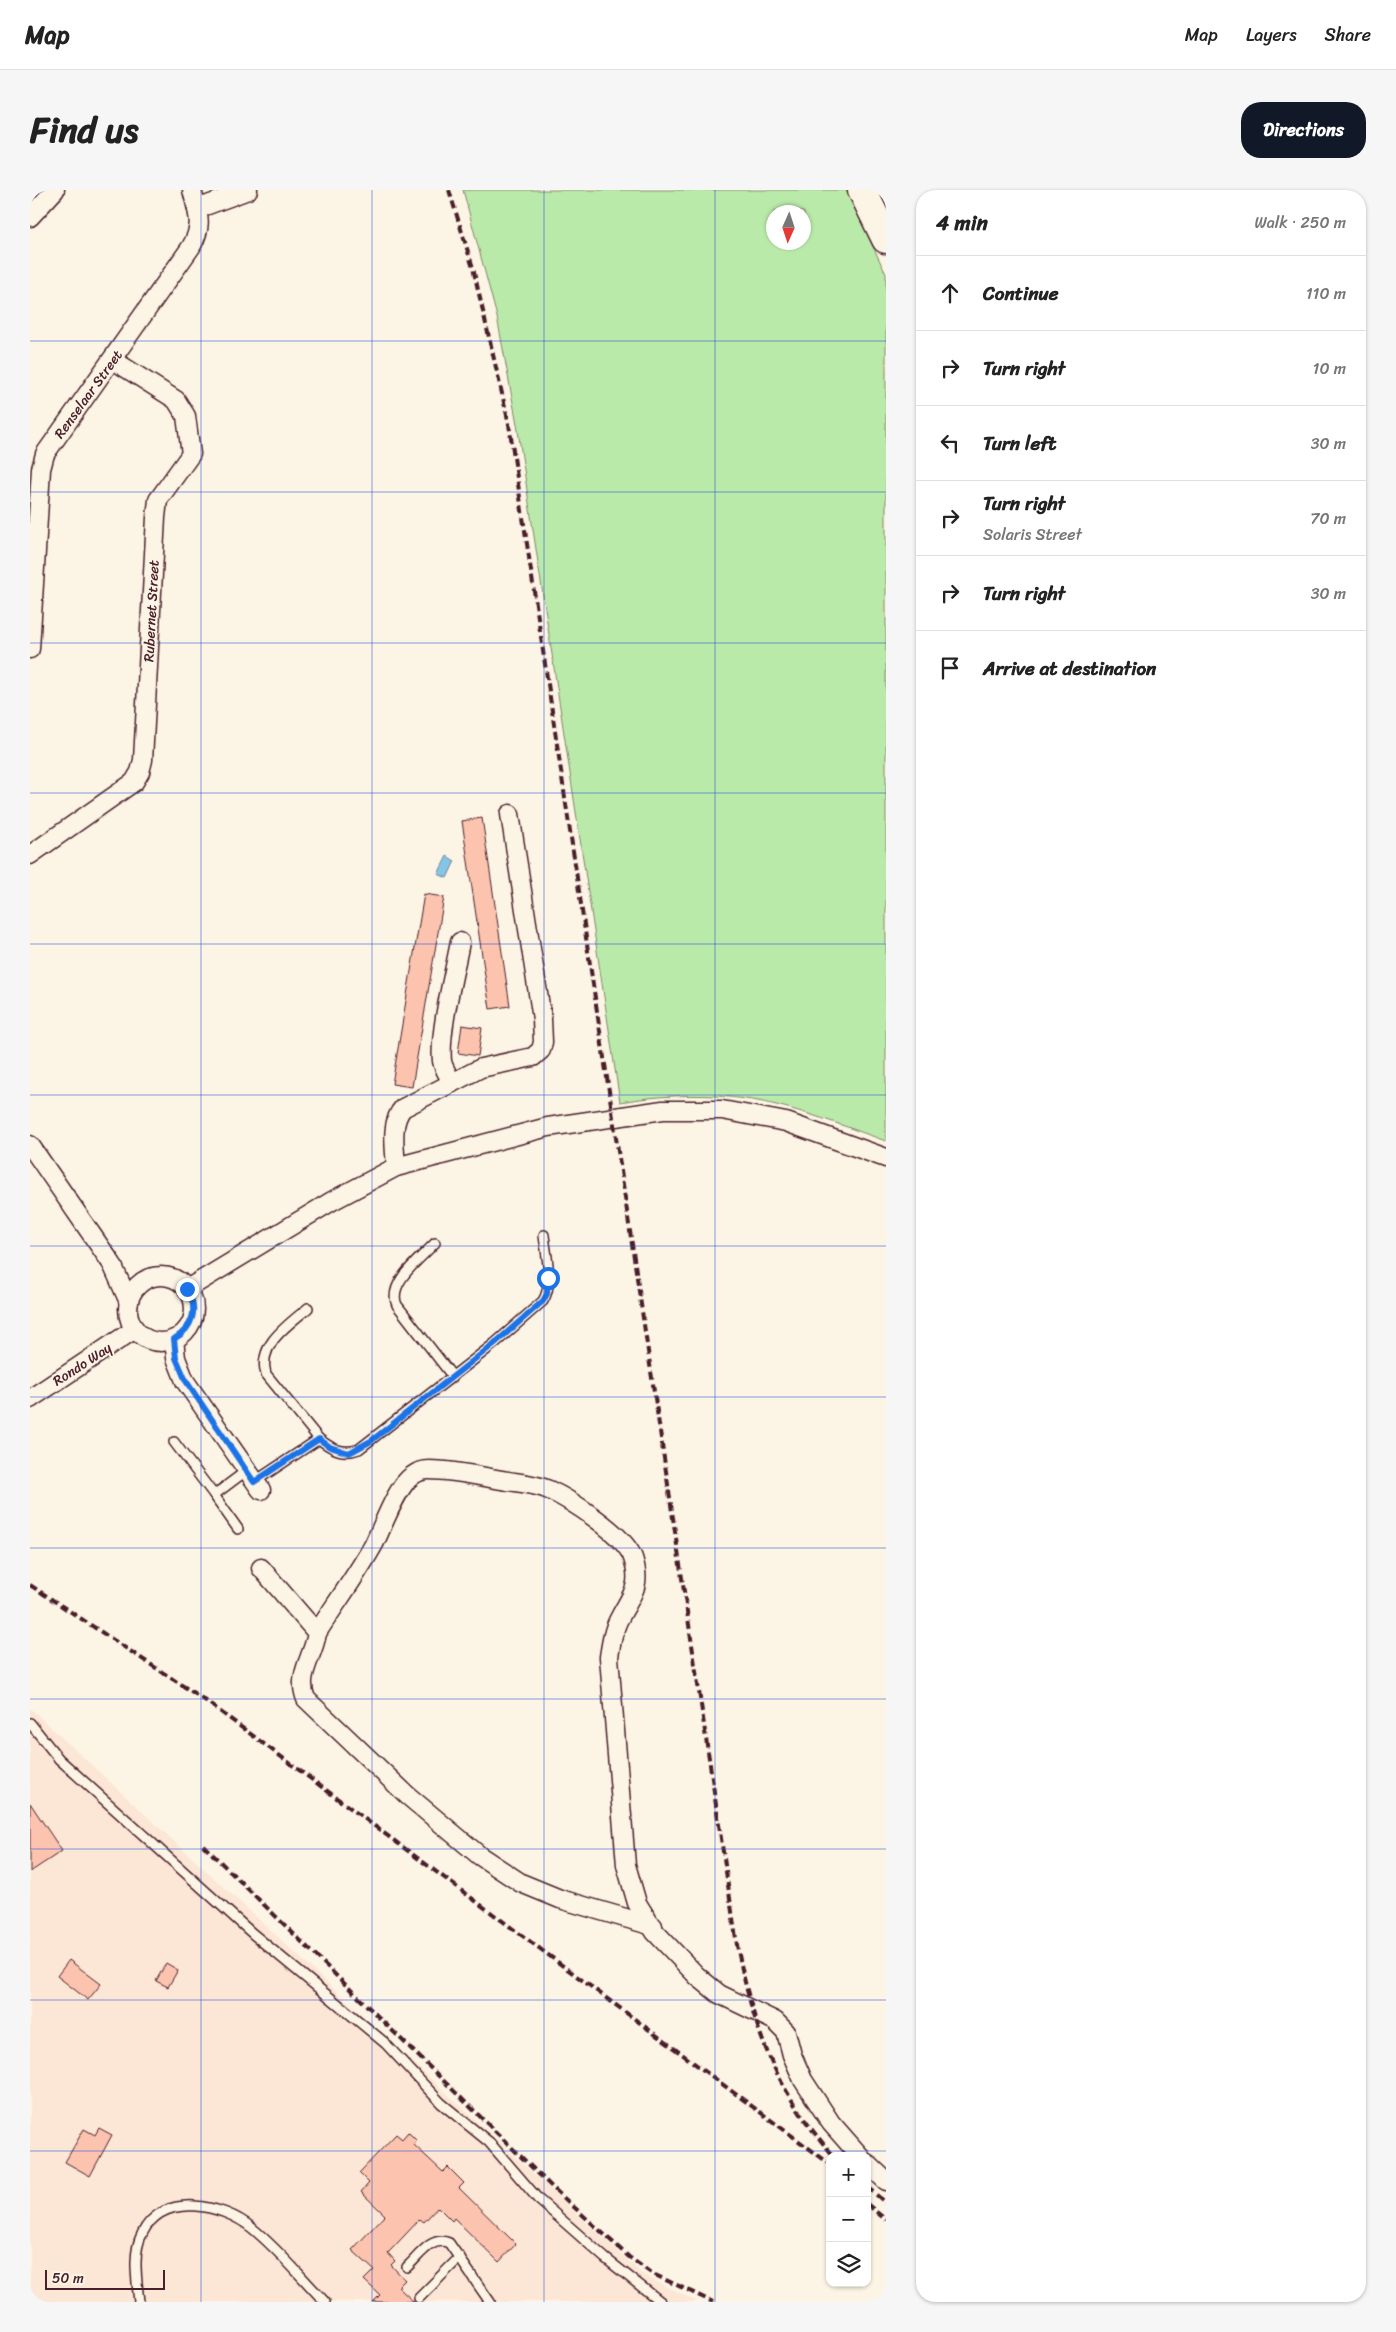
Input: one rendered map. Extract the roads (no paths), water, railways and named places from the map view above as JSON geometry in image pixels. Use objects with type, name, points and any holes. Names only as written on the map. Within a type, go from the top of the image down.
[{"type":"main road","points":[[862,190],[886,240]]},
{"type":"street","points":[[30,217],[55,190]]},
{"type":"street","name":"Renselaar Street","points":[[30,649],[41,469],[45,454],[198,235],[200,220],[192,190]]},
{"type":"street","points":[[197,209],[248,190]]},
{"type":"street","name":"Rubernet Street","points":[[30,855],[134,782],[140,772],[143,760],[158,500],[191,454],[186,416],[176,400],[112,360]]},
{"type":"street","points":[[396,1167],[397,1114],[403,1108],[481,1068],[534,1056],[541,1050],[543,1042],[542,1019],[510,814]]},
{"type":"street","points":[[452,1082],[442,1064],[442,1054],[460,942]]},
{"type":"street","points":[[187,1289],[332,1201],[396,1167],[548,1127],[663,1110],[689,1109],[749,1114],[786,1122],[886,1158]]},
{"type":"street","points":[[30,1129],[44,1166]]},
{"type":"street","points":[[30,1146],[112,1264],[129,1302]]},
{"type":"street","points":[[30,1153],[44,1166]]},
{"type":"street","points":[[112,1264],[145,1281]]},
{"type":"street","points":[[156,1276],[174,1278],[192,1296],[194,1313],[188,1329],[174,1339],[157,1342],[148,1340],[135,1329],[128,1313],[129,1302],[135,1289],[145,1281],[156,1276]]},
{"type":"street","name":"Rondo Way","points":[[30,1399],[135,1329]]},
{"type":"street","points":[[174,1339],[176,1358],[182,1375],[254,1481]]},
{"type":"street","points":[[653,1926],[560,1899],[521,1883],[480,1856],[441,1826],[306,1699],[302,1688],[302,1676],[313,1650],[316,1634],[373,1546],[402,1486],[419,1471],[429,1470],[476,1476],[549,1490],[585,1512],[623,1541],[632,1555],[637,1581],[634,1593],[614,1632],[609,1657],[626,1865],[637,1903],[671,1950],[719,1994],[775,2021],[786,2032],[792,2055],[803,2080],[831,2123],[856,2152]]},
{"type":"street","points":[[261,1568],[316,1634]]},
{"type":"street","points":[[871,2167],[886,2181]]},
{"type":"lane","points":[[308,1308],[275,1337],[265,1354],[263,1366],[266,1374],[319,1439],[330,1447],[349,1453],[359,1449],[453,1377],[543,1301],[548,1288],[544,1235]]},
{"type":"lane","points":[[435,1244],[397,1283],[394,1300],[453,1377]]},
{"type":"lane","points":[[214,1495],[254,1481],[319,1439]]},
{"type":"lane","points":[[174,1442],[238,1528]]},
{"type":"lane","points":[[30,1723],[59,1759],[254,1934],[385,2043],[441,2103],[489,2142],[538,2199],[605,2258],[661,2302]]},
{"type":"lane","points":[[139,2302],[136,2262],[141,2234],[152,2219],[167,2210],[185,2205],[205,2205],[228,2214],[251,2227],[324,2302]]},
{"type":"lane","points":[[407,2267],[435,2241],[443,2240],[450,2242],[490,2302]]},
{"type":"lane","points":[[419,2298],[460,2257]]},
{"type":"water","points":[[447,856],[455,861],[447,878],[438,874]]},
{"type":"railway","points":[[449,190],[473,268],[509,424],[737,1945],[751,2004],[770,2058],[797,2108],[831,2152]]},
{"type":"railway","points":[[30,1585],[206,1701],[826,2161]]},
{"type":"railway","points":[[203,1845],[553,2188],[629,2257],[651,2273],[713,2302]]},
{"type":"railway","points":[[871,2190],[886,2203]]},
{"type":"railway","points":[[871,2207],[886,2220]]}]
